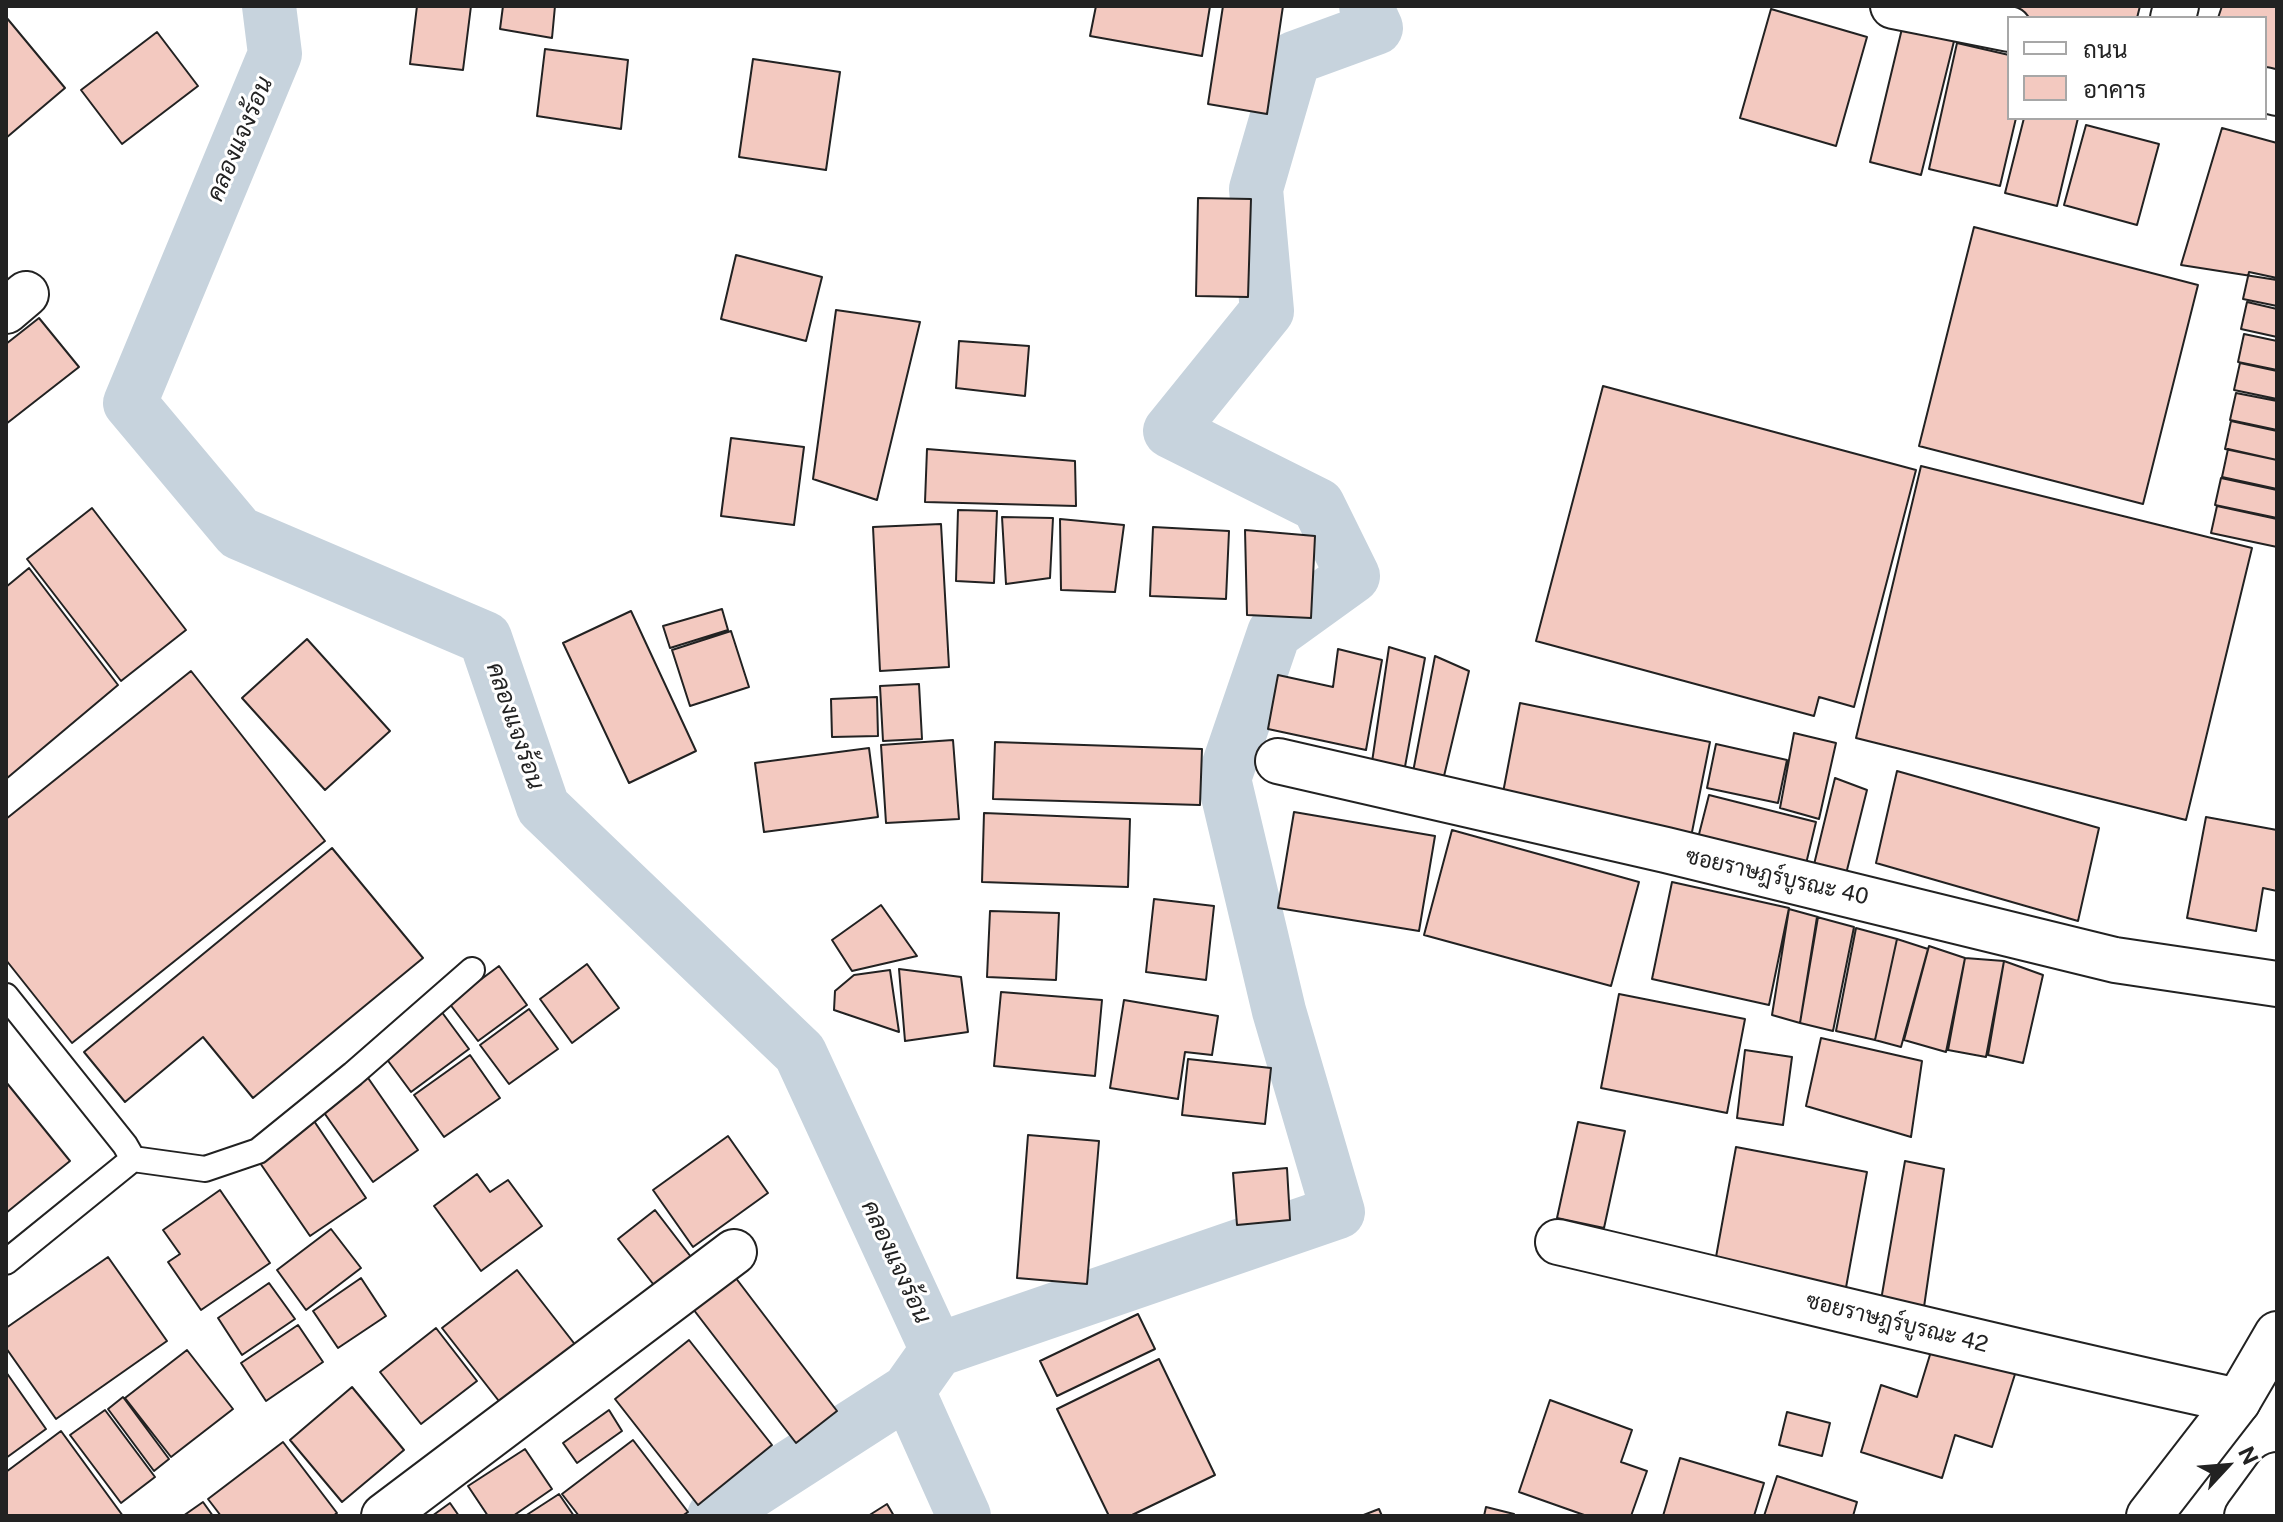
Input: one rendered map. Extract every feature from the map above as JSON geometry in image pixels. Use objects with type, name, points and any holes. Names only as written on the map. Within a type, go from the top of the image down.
[{"type":"street","points":[[1893,6],[2007,29]]},
{"type":"street","name":"ซอยราษฎร์บูรณะ 40","points":[[1278,761],[1711,861],[2115,960],[2277,984]]},
{"type":"street","name":"ซอยราษฎร์บูรณะ 42","points":[[1558,1242],[1888,1319],[1987,1346],[2238,1401]]},
{"type":"street","points":[[384,1516],[734,1252]]},
{"type":"street","points":[[2149,1516],[2238,1401],[2277,1334]]},
{"type":"street","points":[[2247,1516],[2277,1475]]},
{"type":"lane","points":[[6,1262],[133,1159],[205,1169],[258,1151],[353,1074],[472,970]]},
{"type":"lane","points":[[6,996],[133,1159]]},
{"type":"building","points":[[417,6],[471,6],[463,70],[410,64]]},
{"type":"building","points":[[503,6],[555,6],[552,38],[500,29]]},
{"type":"building","points":[[1096,6],[1210,6],[1202,56],[1090,36]]},
{"type":"building","points":[[1223,6],[1283,6],[1267,114],[1208,104]]},
{"type":"building","points":[[1957,6],[2140,6],[2138,16],[2007,18]]},
{"type":"building","points":[[2222,6],[2277,6],[2277,93],[2267,90],[2267,16],[2219,16]]},
{"type":"building","points":[[1771,9],[1867,37],[1836,146],[1740,118]]},
{"type":"building","points":[[1905,16],[1957,29],[1921,175],[1870,162]]},
{"type":"building","points":[[6,17],[65,88],[6,138]]},
{"type":"building","points":[[157,32],[198,86],[122,144],[81,90]]},
{"type":"building","points":[[1957,43],[2007,55],[2007,120],[2016,120],[2000,186],[1929,169]]},
{"type":"building","points":[[545,49],[628,60],[621,129],[537,116]]},
{"type":"building","points":[[753,59],[840,72],[826,170],[739,157]]},
{"type":"building","points":[[2023,120],[2078,120],[2057,206],[2005,193]]},
{"type":"building","points":[[2086,125],[2159,144],[2137,225],[2064,205]]},
{"type":"building","points":[[2222,128],[2277,143],[2277,280],[2181,265]]},
{"type":"building","points":[[1198,198],[1251,199],[1248,297],[1196,296]]},
{"type":"building","points":[[1974,227],[2198,285],[2143,504],[1919,446]]},
{"type":"building","points":[[736,255],[822,277],[806,341],[721,319]]},
{"type":"building","points":[[2249,272],[2277,278],[2277,306],[2243,299]]},
{"type":"building","points":[[2247,302],[2277,309],[2277,337],[2241,329]]},
{"type":"building","points":[[836,310],[920,322],[877,500],[813,479]]},
{"type":"building","points":[[39,318],[79,367],[6,424],[6,344]]},
{"type":"building","points":[[2244,334],[2277,341],[2277,370],[2238,362]]},
{"type":"building","points":[[959,341],[1029,346],[1025,396],[956,388]]},
{"type":"building","points":[[2240,363],[2277,371],[2277,399],[2234,390]]},
{"type":"building","points":[[1603,386],[1916,470],[1854,707],[1819,697],[1814,716],[1536,641]]},
{"type":"building","points":[[2236,393],[2277,401],[2277,430],[2230,420]]},
{"type":"building","points":[[2231,421],[2277,431],[2277,460],[2225,449]]},
{"type":"building","points":[[731,438],[804,447],[794,525],[721,516]]},
{"type":"building","points":[[927,449],[1075,461],[1076,506],[925,502]]},
{"type":"building","points":[[2228,449],[2277,460],[2277,489],[2222,477]]},
{"type":"building","points":[[1921,466],[2252,548],[2186,820],[1856,738]]},
{"type":"building","points":[[2221,478],[2277,490],[2277,518],[2215,505]]},
{"type":"building","points":[[2217,506],[2277,519],[2277,547],[2211,533]]},
{"type":"building","points":[[92,508],[186,630],[121,681],[27,559]]},
{"type":"building","points":[[958,510],[997,511],[994,583],[956,581]]},
{"type":"building","points":[[1002,517],[1053,518],[1050,578],[1006,584]]},
{"type":"building","points":[[1060,519],[1124,525],[1115,592],[1061,590]]},
{"type":"building","points":[[941,524],[949,667],[880,671],[873,527]]},
{"type":"building","points":[[1153,527],[1229,531],[1226,599],[1150,596]]},
{"type":"building","points":[[1245,530],[1315,536],[1311,618],[1247,615]]},
{"type":"building","points":[[29,568],[118,685],[6,779],[6,587]]},
{"type":"building","points":[[722,609],[728,630],[670,648],[663,626]]},
{"type":"building","points":[[631,611],[696,751],[629,783],[563,643]]},
{"type":"building","points":[[731,631],[749,687],[690,706],[672,650]]},
{"type":"building","points":[[307,639],[390,731],[325,790],[242,698]]},
{"type":"building","points":[[1389,647],[1425,658],[1404,772],[1372,762]]},
{"type":"building","points":[[1338,649],[1382,660],[1366,750],[1268,729],[1278,675],[1333,687]]},
{"type":"building","points":[[1435,656],[1469,671],[1444,776],[1413,772]]},
{"type":"building","points":[[191,671],[325,841],[72,1043],[6,960],[6,819]]},
{"type":"building","points":[[919,684],[922,739],[883,741],[880,686]]},
{"type":"building","points":[[877,697],[878,736],[832,737],[831,699]]},
{"type":"building","points":[[1520,703],[1710,742],[1691,837],[1502,798]]},
{"type":"building","points":[[1794,733],[1836,743],[1819,819],[1780,808]]},
{"type":"building","points":[[953,740],[959,819],[886,823],[881,745]]},
{"type":"building","points":[[995,742],[1202,749],[1200,805],[993,799]]},
{"type":"building","points":[[1716,744],[1787,760],[1778,803],[1707,788]]},
{"type":"building","points":[[869,748],[878,817],[764,832],[755,763]]},
{"type":"building","points":[[1897,771],[2099,828],[2078,921],[1876,863]]},
{"type":"building","points":[[1835,778],[1867,790],[1844,882],[1811,877]]},
{"type":"building","points":[[1709,795],[1816,822],[1805,868],[1697,842]]},
{"type":"building","points":[[1294,812],[1435,836],[1419,931],[1278,908]]},
{"type":"building","points":[[984,813],[1130,819],[1128,887],[982,882]]},
{"type":"building","points":[[2206,817],[2277,830],[2277,891],[2263,888],[2256,931],[2187,918]]},
{"type":"building","points":[[1452,830],[1639,882],[1611,986],[1424,935]]},
{"type":"building","points":[[332,848],[423,958],[253,1098],[203,1037],[125,1102],[84,1052]]},
{"type":"building","points":[[1672,882],[1789,908],[1769,1005],[1652,979]]},
{"type":"building","points":[[1154,899],[1214,906],[1206,980],[1146,972]]},
{"type":"building","points":[[881,905],[917,956],[852,971],[832,940]]},
{"type":"building","points":[[1789,909],[1818,917],[1800,1023],[1772,1015]]},
{"type":"building","points":[[990,911],[1059,913],[1056,980],[987,977]]},
{"type":"building","points":[[1817,917],[1854,927],[1833,1031],[1800,1023]]},
{"type":"building","points":[[1856,928],[1897,939],[1875,1040],[1836,1031]]},
{"type":"building","points":[[1897,939],[1928,949],[1901,1047],[1875,1040]]},
{"type":"building","points":[[1929,946],[1965,958],[1946,1052],[1904,1040]]},
{"type":"building","points":[[1965,958],[2004,961],[1986,1057],[1948,1050]]},
{"type":"building","points":[[2004,961],[2043,975],[2023,1063],[1988,1055]]},
{"type":"building","points":[[587,964],[619,1008],[572,1043],[540,999]]},
{"type":"building","points":[[499,966],[527,1005],[478,1041],[449,1003]]},
{"type":"building","points":[[899,969],[961,977],[968,1032],[905,1041]]},
{"type":"building","points":[[890,970],[899,1032],[834,1010],[835,991],[854,975]]},
{"type":"building","points":[[1001,992],[1102,1000],[1095,1076],[994,1066]]},
{"type":"building","points":[[1619,994],[1745,1019],[1727,1113],[1601,1088]]},
{"type":"building","points":[[1124,1000],[1218,1016],[1212,1055],[1185,1052],[1178,1099],[1110,1088]]},
{"type":"building","points":[[529,1009],[558,1049],[509,1084],[480,1045]]},
{"type":"building","points":[[441,1011],[469,1049],[411,1092],[383,1054]]},
{"type":"building","points":[[1821,1038],[1922,1061],[1911,1137],[1806,1106]]},
{"type":"building","points":[[1745,1050],[1792,1057],[1783,1125],[1737,1118]]},
{"type":"building","points":[[470,1055],[500,1098],[444,1137],[414,1095]]},
{"type":"building","points":[[1188,1059],[1271,1068],[1265,1124],[1182,1115]]},
{"type":"building","points":[[366,1075],[418,1150],[373,1182],[320,1107]]},
{"type":"building","points":[[6,1082],[70,1161],[6,1213]]},
{"type":"building","points":[[314,1121],[366,1198],[310,1236],[258,1160]]},
{"type":"building","points":[[1578,1122],[1625,1131],[1604,1228],[1557,1218]]},
{"type":"building","points":[[1028,1135],[1099,1141],[1087,1284],[1017,1278]]},
{"type":"building","points":[[728,1136],[768,1193],[693,1247],[653,1190]]},
{"type":"building","points":[[1736,1147],[1867,1172],[1845,1293],[1714,1268]]},
{"type":"building","points":[[1905,1161],[1944,1169],[1924,1307],[1880,1306]]},
{"type":"building","points":[[1287,1168],[1290,1220],[1237,1225],[1233,1173]]},
{"type":"building","points":[[477,1174],[490,1192],[508,1180],[542,1226],[481,1271],[434,1206]]},
{"type":"building","points":[[220,1190],[270,1263],[201,1310],[168,1262],[180,1254],[163,1230]]},
{"type":"building","points":[[655,1210],[701,1270],[664,1298],[618,1239]]},
{"type":"building","points":[[331,1229],[361,1268],[306,1310],[277,1270]]},
{"type":"building","points":[[108,1257],[167,1341],[56,1419],[6,1348],[6,1328]]},
{"type":"building","points":[[517,1270],[584,1356],[509,1414],[442,1328]]},
{"type":"building","points":[[732,1273],[837,1411],[796,1443],[690,1305]]},
{"type":"building","points":[[361,1278],[386,1316],[338,1348],[313,1311]]},
{"type":"building","points":[[269,1283],[295,1319],[242,1355],[218,1318]]},
{"type":"building","points":[[1138,1314],[1155,1349],[1057,1396],[1040,1361]]},
{"type":"building","points":[[298,1325],[323,1362],[266,1401],[241,1363]]},
{"type":"building","points":[[436,1328],[477,1381],[421,1424],[380,1372]]},
{"type":"building","points":[[689,1340],[772,1445],[698,1505],[615,1399]]},
{"type":"building","points":[[1933,1345],[2016,1371],[1992,1447],[1955,1435],[1942,1478],[1861,1452],[1881,1385],[1917,1397]]},
{"type":"building","points":[[187,1350],[233,1409],[171,1457],[125,1398]]},
{"type":"building","points":[[1159,1359],[1215,1475],[1130,1516],[1109,1516],[1057,1409]]},
{"type":"building","points":[[6,1372],[46,1429],[6,1458]]},
{"type":"building","points":[[352,1387],[404,1450],[342,1502],[290,1440]]},
{"type":"building","points":[[123,1397],[169,1459],[154,1471],[108,1409]]},
{"type":"building","points":[[1550,1400],[1632,1430],[1621,1462],[1647,1471],[1631,1516],[1587,1516],[1519,1492]]},
{"type":"building","points":[[105,1410],[155,1477],[121,1503],[70,1435]]},
{"type":"building","points":[[609,1410],[622,1431],[577,1463],[563,1443]]},
{"type":"building","points":[[1787,1412],[1830,1423],[1822,1456],[1779,1445]]},
{"type":"building","points":[[61,1431],[123,1516],[6,1516],[6,1472]]},
{"type":"building","points":[[633,1440],[688,1512],[682,1516],[579,1516],[562,1494]]},
{"type":"building","points":[[283,1442],[337,1513],[333,1516],[221,1516],[208,1499]]},
{"type":"building","points":[[525,1449],[552,1489],[513,1516],[488,1516],[468,1486]]},
{"type":"building","points":[[1680,1458],[1764,1483],[1754,1516],[1663,1516]]},
{"type":"building","points":[[1777,1476],[1857,1502],[1853,1516],[1764,1516]]},
{"type":"building","points":[[559,1494],[574,1516],[525,1516]]},
{"type":"building","points":[[203,1502],[213,1516],[183,1516]]},
{"type":"building","points":[[450,1503],[459,1516],[432,1516]]},
{"type":"building","points":[[887,1504],[894,1516],[868,1516]]},
{"type":"building","points":[[1486,1507],[1514,1514],[1514,1516],[1484,1516]]},
{"type":"building","points":[[1379,1509],[1382,1516],[1361,1516]]},
{"type":"waterway","name":"คลองแจงร้อน","points":[[269,6],[275,54],[130,403],[239,533],[485,638],[543,807],[800,1053],[937,1350],[908,1391],[964,1516]]},
{"type":"waterway","points":[[937,1350],[1338,1212],[1279,1011],[1224,779],[1274,633],[1353,576],[1318,505],[1170,431],[1267,311],[1256,189],[1294,58],[1376,28],[1366,6]]},
{"type":"waterway","points":[[714,1516],[908,1391]]}]
